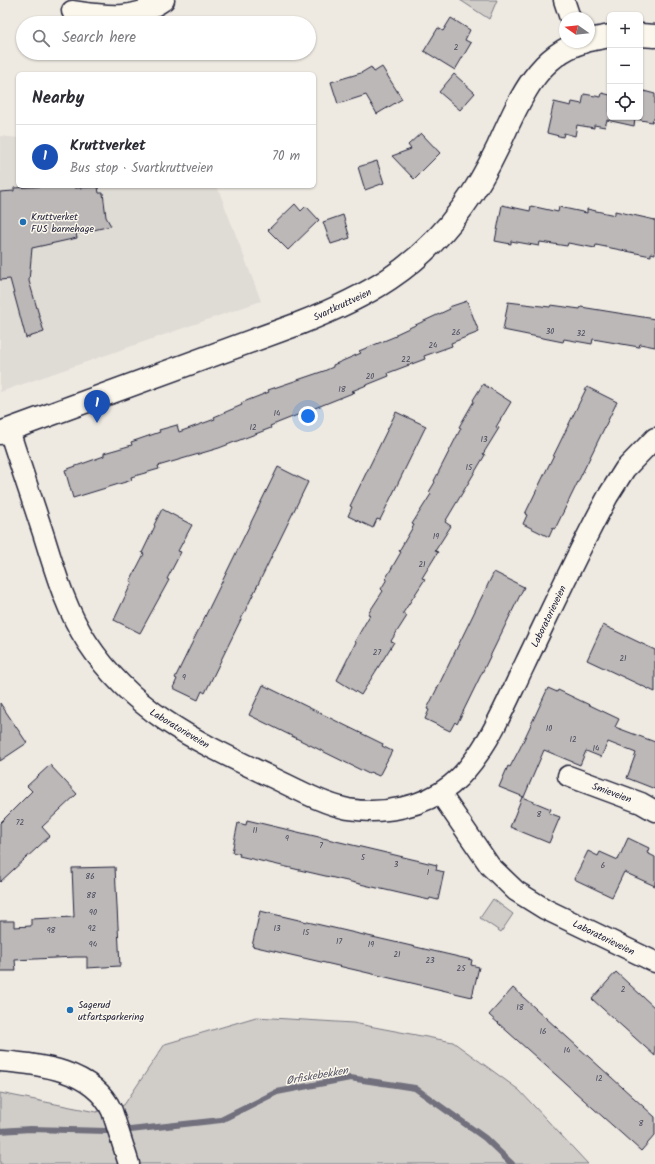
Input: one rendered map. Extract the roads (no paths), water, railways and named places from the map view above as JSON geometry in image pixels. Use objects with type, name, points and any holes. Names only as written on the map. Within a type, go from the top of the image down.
[{"type":"street","points":[[120,16],[142,11],[164,0]]},
{"type":"street","points":[[564,0],[568,12]]},
{"type":"street","points":[[72,11],[106,16]]},
{"type":"street","points":[[643,35],[655,36]]},
{"type":"street","name":"Svartkruttveien","points":[[595,39],[607,37]]},
{"type":"street","name":"Svartkruttveien","points":[[4,432],[304,322],[345,305],[384,284],[425,250],[454,218],[478,186],[528,85],[547,64],[573,48]]},
{"type":"street","name":"Laboratorieveien","points":[[4,432],[58,582],[77,625],[102,662],[117,680],[150,711],[205,745],[292,787],[339,806],[366,810],[394,809],[418,803],[440,793],[460,777],[479,752],[496,724],[608,496],[625,469],[655,438]]},
{"type":"street","name":"Smieveien","points":[[568,776],[641,803],[655,811]]},
{"type":"street","name":"Laboratorieveien","points":[[440,793],[490,866],[516,892],[545,909],[655,962]]},
{"type":"street","points":[[0,1061],[21,1063],[62,1071],[94,1086],[109,1103],[129,1164]]},
{"type":"waterway","name":"Ørfiskebekken","points":[[130,1130],[221,1120],[277,1092],[350,1078],[415,1088],[485,1138],[512,1164]]},
{"type":"waterway","name":"Ørfiskebekken","points":[[0,1131],[30,1129],[107,1131]]},
{"type":"place","name":"Kruttverket FUS barnehage","points":[[23,222]]},
{"type":"place","name":"Kruttverket","points":[[97,423]]},
{"type":"place","name":"Sagerud utfartsparkering","points":[[70,1010]]}]
